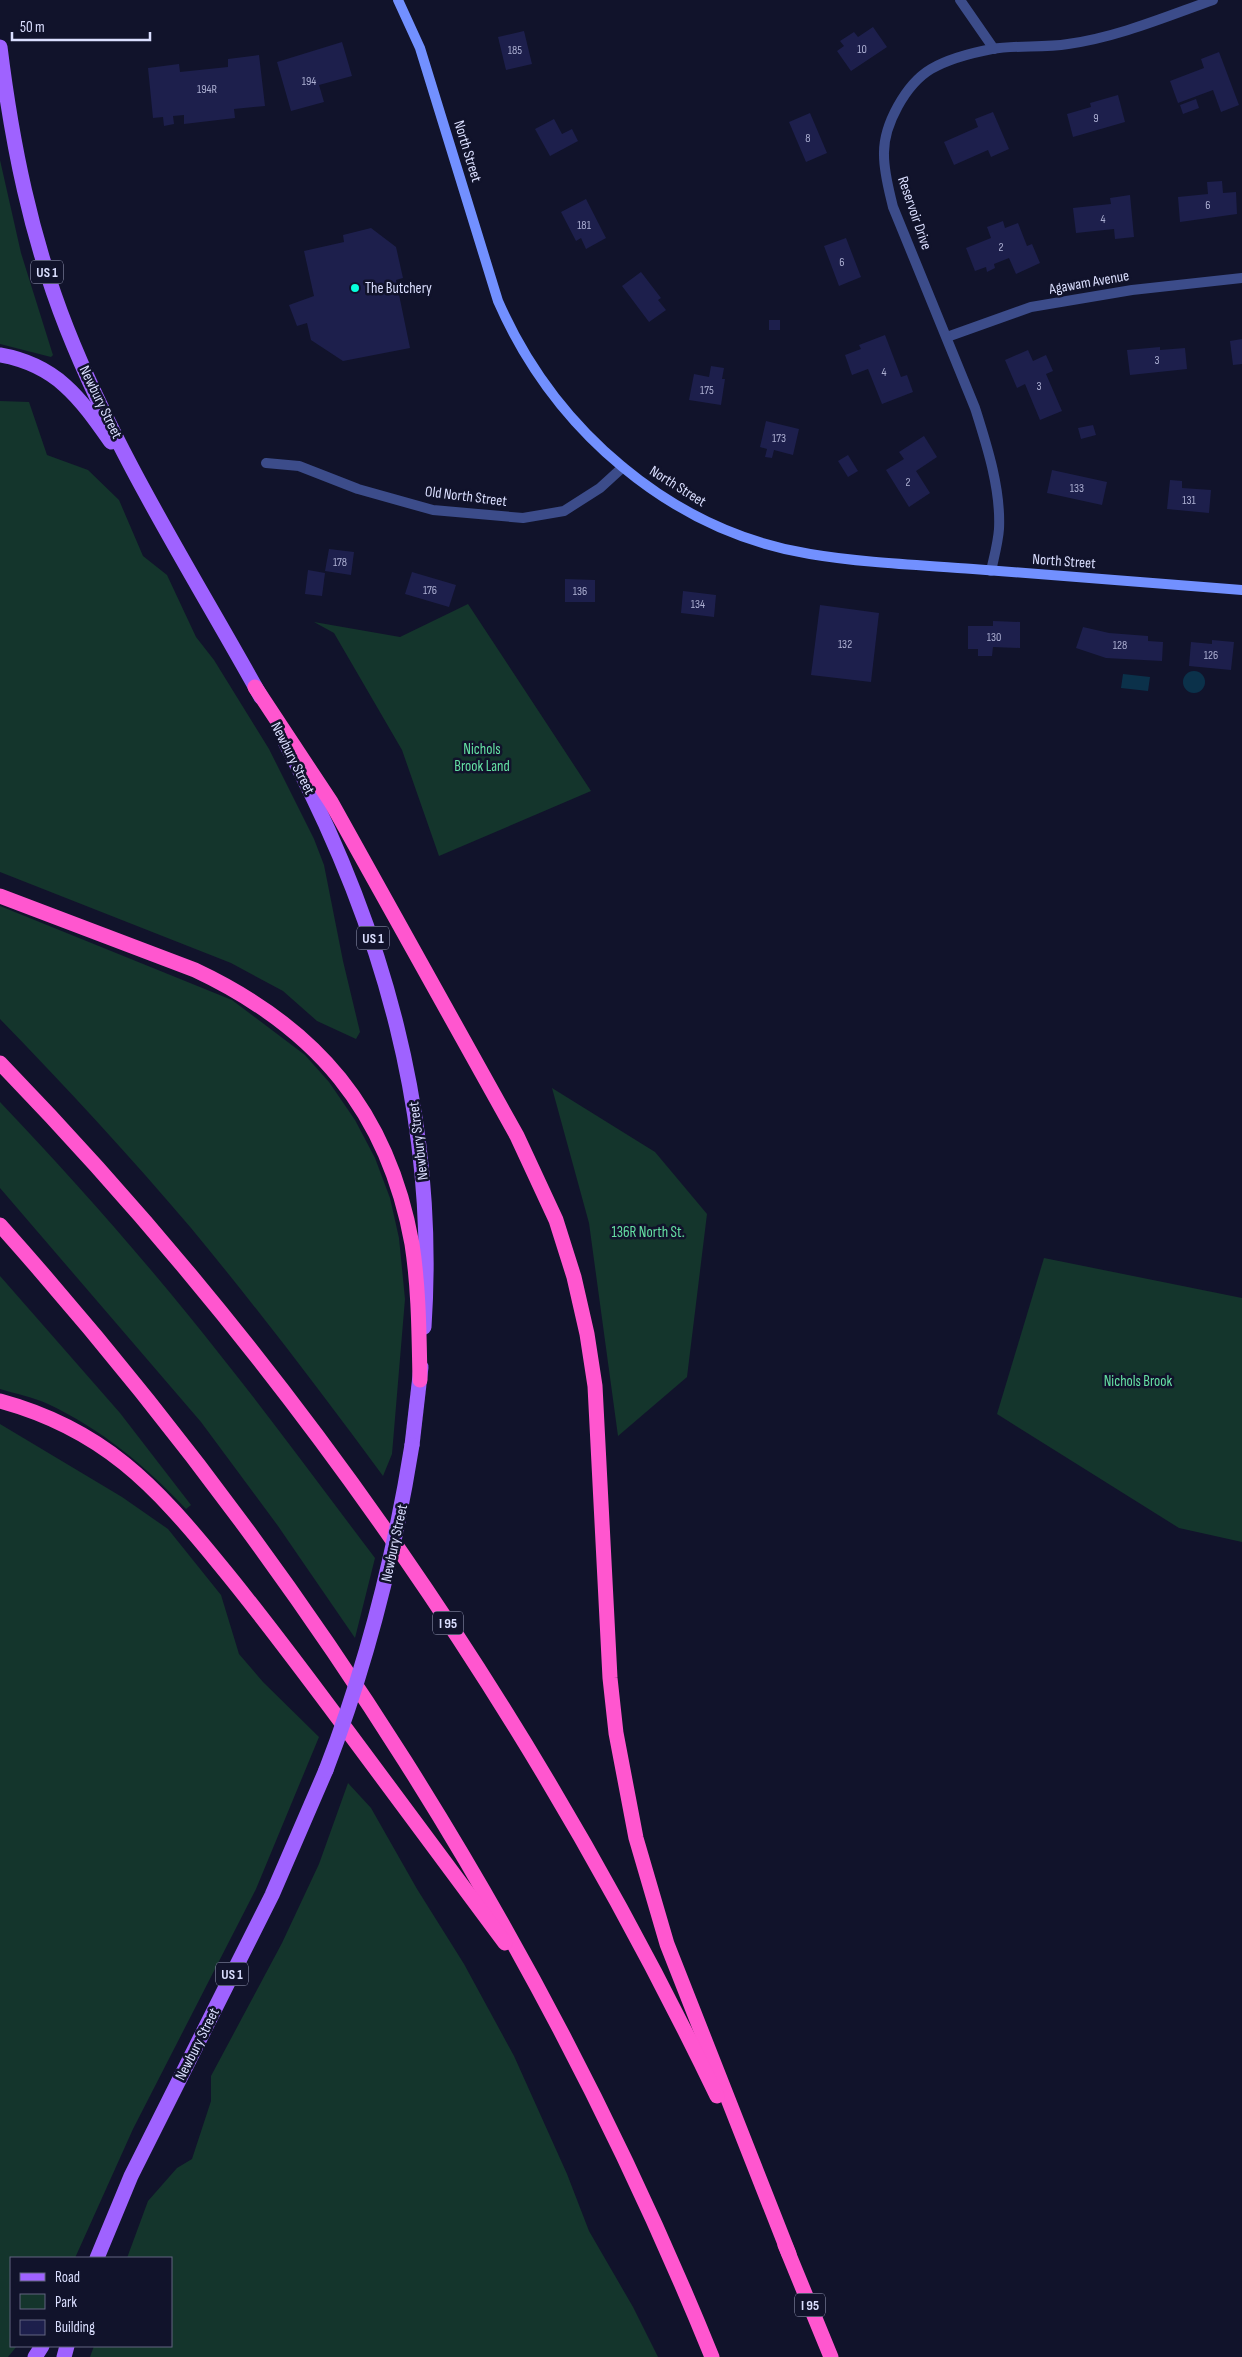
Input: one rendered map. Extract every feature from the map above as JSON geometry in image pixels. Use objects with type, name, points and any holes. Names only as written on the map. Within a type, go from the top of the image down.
[{"type":"highway","points":[[256,687],[331,802],[510,1123],[544,1192],[565,1248],[585,1324],[595,1386],[610,1678],[616,1733],[636,1838],[667,1944],[788,2254]]},
{"type":"highway","points":[[0,896],[195,970],[223,984],[281,1020],[320,1055],[342,1080],[374,1130],[388,1157],[406,1215],[418,1296],[420,1380]]},
{"type":"highway","name":"I 95","points":[[0,1062],[120,1192],[249,1348],[381,1524],[455,1634],[533,1757],[638,1939],[727,2116],[831,2357]]},
{"type":"highway","points":[[0,1225],[81,1317],[167,1423],[290,1588],[364,1696],[440,1814],[541,1991],[636,2180],[712,2357]]},
{"type":"highway","points":[[0,1401],[39,1414],[90,1440],[137,1473],[178,1512],[271,1628],[541,1991]]},
{"type":"main road","name":"Newbury Street","points":[[0,47],[15,151],[32,224],[42,259],[82,364],[140,482],[288,747],[347,872],[375,946],[402,1039],[418,1131],[424,1209],[426,1300],[420,1380],[412,1445],[395,1542],[379,1609],[350,1707],[326,1770],[272,1895],[131,2176],[97,2257]]},
{"type":"main road","points":[[0,355],[30,363],[62,382],[87,408],[140,482]]},
{"type":"main road","points":[[89,2257],[131,2176]]},
{"type":"street","name":"North Street","points":[[398,0],[420,48],[498,301],[512,332],[532,366],[566,412],[593,442],[653,492],[687,513],[739,535],[810,554],[991,571],[1242,590]]},
{"type":"street","points":[[960,0],[994,49]]},
{"type":"street","name":"Reservoir Drive","points":[[991,571],[999,530],[998,502],[978,415],[893,207],[886,180],[884,153],[888,126],[898,105],[910,89],[930,69],[957,56],[994,49],[1067,44],[1106,37],[1212,0]]},
{"type":"street","name":"Agawam Avenue","points":[[947,337],[1031,308],[1132,290],[1242,278]]},
{"type":"street","name":"Old North Street","points":[[266,463],[299,466],[358,489],[433,510],[523,518],[564,511],[600,488],[623,467]]},
{"type":"green space","points":[[0,160],[21,253],[53,355],[51,357],[0,344]]},
{"type":"green space","points":[[0,401],[29,402],[47,455],[88,470],[119,500],[143,556],[167,575],[196,637],[214,660],[269,749],[314,839],[324,865],[343,961],[360,1032],[356,1039],[317,1021],[283,991],[231,963],[0,872]]},
{"type":"green space","name":"Nichols Brook Land","points":[[468,604],[591,791],[439,856],[402,750],[334,633],[314,622],[400,637]]},
{"type":"green space","points":[[0,906],[232,1000],[305,1055],[329,1082],[355,1120],[375,1158],[390,1198],[399,1238],[405,1299],[392,1454],[383,1476],[241,1289],[191,1228],[97,1122],[0,1019]]},
{"type":"green space","name":"136R North St.","points":[[552,1088],[655,1152],[707,1214],[687,1377],[618,1436],[589,1223]]},
{"type":"green space","points":[[0,1102],[86,1195],[195,1323],[375,1558],[355,1638],[278,1526],[201,1422],[0,1188]]},
{"type":"green space","name":"Nichols Brook","points":[[1044,1258],[1242,1298],[1242,1542],[1179,1528],[997,1414]]},
{"type":"green space","points":[[0,1276],[120,1413],[191,1505],[186,1509],[139,1463],[104,1437],[68,1414],[30,1397],[0,1389]]},
{"type":"green space","points":[[0,1424],[122,1497],[168,1529],[221,1595],[239,1654],[263,1682],[319,1737],[256,1889],[133,2129],[75,2257],[10,2257],[10,2347],[16,2347],[8,2357],[0,2357]]},
{"type":"green space","points":[[348,1783],[371,1808],[417,1889],[464,1964],[514,2056],[567,2174],[589,2231],[633,2307],[658,2357],[90,2357],[94,2347],[172,2347],[172,2257],[127,2257],[148,2201],[177,2168],[192,2159],[211,2101],[211,2076],[282,1943],[319,1864]]},
{"type":"water","points":[[1190,671],[1198,671],[1205,678],[1205,686],[1198,693],[1190,693],[1183,686],[1183,678]]},
{"type":"water","points":[[1123,674],[1150,677],[1148,691],[1121,688]]},
{"type":"building","points":[[873,27],[887,47],[851,71],[837,51],[844,46],[840,41],[854,32],[858,37]]},
{"type":"building","points":[[524,31],[532,64],[506,70],[498,37]]},
{"type":"building","points":[[342,42],[352,76],[319,85],[324,102],[291,111],[277,62]]},
{"type":"building","points":[[1219,52],[1239,105],[1221,112],[1213,90],[1178,103],[1170,81],[1204,68],[1201,59]]},
{"type":"building","points":[[259,55],[265,106],[234,109],[235,118],[184,124],[184,115],[173,116],[174,124],[164,126],[163,117],[153,118],[148,68],[179,64],[180,72],[228,67],[228,59]]},
{"type":"building","points":[[1118,95],[1125,122],[1073,137],[1067,114],[1091,107],[1090,103]]},
{"type":"building","points":[[1196,99],[1199,108],[1183,114],[1180,105]]},
{"type":"building","points":[[993,112],[1009,149],[991,157],[988,150],[954,165],[944,142],[978,127],[975,119]]},
{"type":"building","points":[[810,113],[827,153],[806,162],[789,122]]},
{"type":"building","points":[[554,119],[562,134],[572,129],[578,141],[550,156],[535,129]]},
{"type":"building","points":[[1222,181],[1223,193],[1236,192],[1237,214],[1180,222],[1178,197],[1208,194],[1207,182]]},
{"type":"building","points":[[1130,195],[1134,237],[1115,239],[1114,229],[1076,233],[1073,208],[1111,204],[1110,198]]},
{"type":"building","points":[[586,199],[606,238],[586,249],[581,238],[576,241],[561,212]]},
{"type":"building","points":[[1003,221],[1005,228],[1018,223],[1027,246],[1032,244],[1040,263],[1016,274],[1009,258],[994,264],[995,268],[987,272],[986,267],[975,271],[966,248],[991,238],[987,227]]},
{"type":"building","name":"The Butchery","points":[[371,228],[396,247],[403,278],[396,280],[410,348],[343,361],[311,340],[307,323],[297,326],[289,305],[314,296],[304,251],[344,242],[343,235]]},
{"type":"building","points":[[846,238],[861,277],[839,286],[824,246]]},
{"type":"building","points":[[641,272],[661,298],[658,300],[666,310],[649,322],[622,286]]},
{"type":"building","points":[[769,320],[780,320],[780,330],[769,330]]},
{"type":"building","points":[[885,335],[901,377],[907,375],[913,392],[882,404],[868,369],[852,375],[845,355],[861,349],[859,345]]},
{"type":"building","points":[[1242,339],[1242,364],[1233,365],[1230,341]]},
{"type":"building","points":[[1160,347],[1160,350],[1185,348],[1187,369],[1130,375],[1127,350]]},
{"type":"building","points":[[1028,350],[1033,361],[1046,355],[1053,371],[1046,374],[1062,411],[1040,420],[1025,384],[1017,388],[1005,360]]},
{"type":"building","points":[[711,366],[724,368],[722,379],[725,379],[721,405],[689,400],[694,374],[709,377]]},
{"type":"building","points":[[766,421],[799,429],[793,455],[774,450],[772,458],[765,457],[767,449],[760,447]]},
{"type":"building","points":[[1093,425],[1096,435],[1081,439],[1078,428]]},
{"type":"building","points":[[924,436],[937,457],[916,471],[930,493],[909,507],[886,470],[904,459],[899,452]]},
{"type":"building","points":[[848,455],[858,471],[848,477],[838,461]]},
{"type":"building","points":[[1052,470],[1107,482],[1102,505],[1047,493]]},
{"type":"building","points":[[1170,480],[1182,481],[1182,488],[1211,490],[1209,513],[1167,509]]},
{"type":"building","points":[[329,549],[354,552],[351,575],[325,571]]},
{"type":"building","points":[[308,570],[325,573],[322,596],[305,594]]},
{"type":"building","points":[[412,572],[456,585],[449,607],[405,594]]},
{"type":"building","points":[[565,579],[595,580],[595,602],[565,602]]},
{"type":"building","points":[[683,591],[716,595],[714,617],[681,613]]},
{"type":"building","points":[[820,605],[879,613],[871,682],[811,675]]},
{"type":"building","points":[[993,621],[1020,622],[1020,648],[993,647],[992,656],[978,656],[978,649],[968,649],[968,626],[993,626]]},
{"type":"building","points":[[1083,627],[1109,633],[1148,636],[1148,641],[1163,642],[1162,661],[1106,658],[1076,648]]},
{"type":"building","points":[[1212,640],[1234,642],[1231,670],[1189,666],[1191,642],[1212,644]]},
{"type":"place","name":"The Butchery","points":[[355,288]]}]
